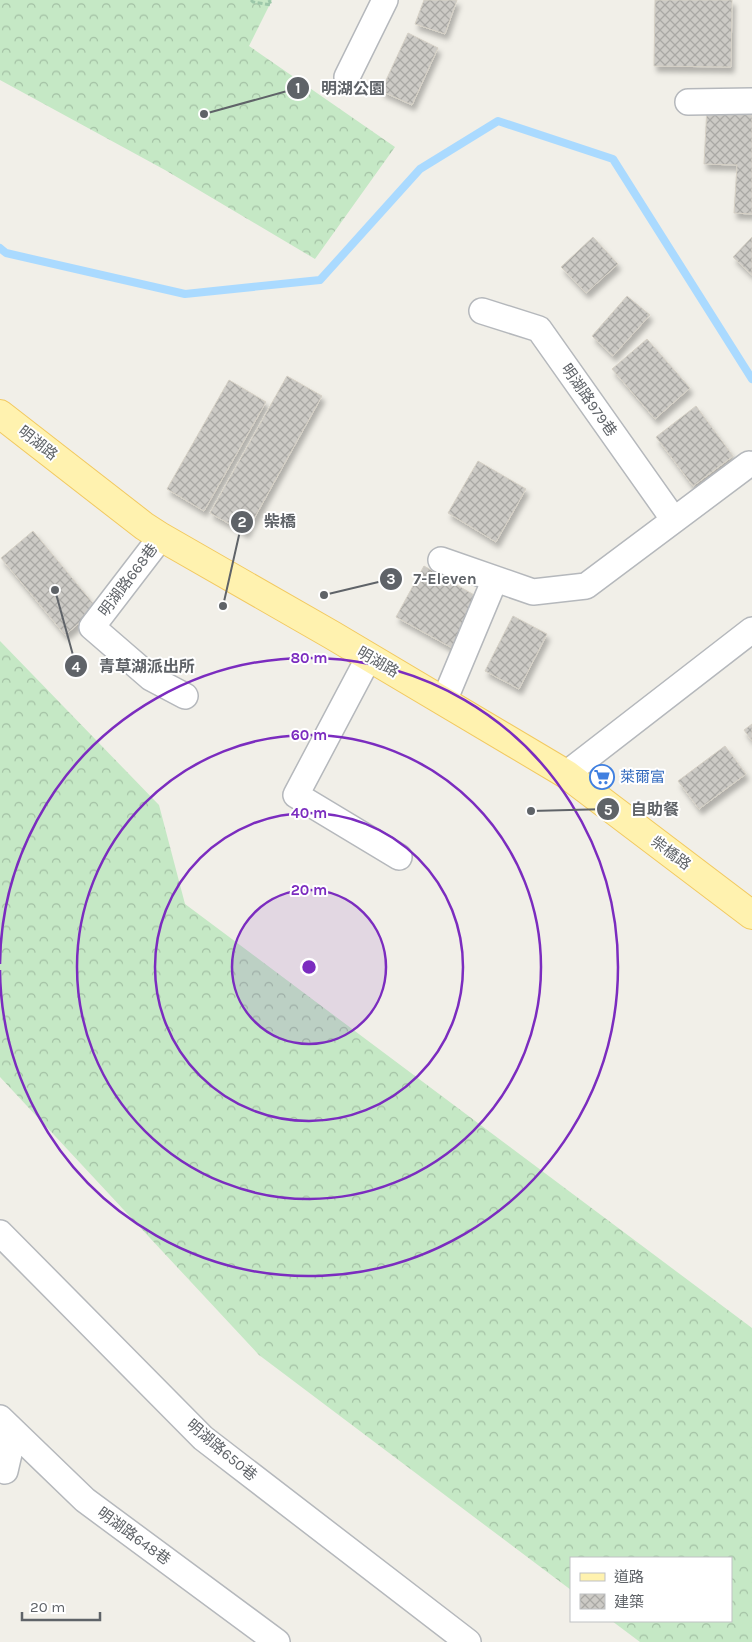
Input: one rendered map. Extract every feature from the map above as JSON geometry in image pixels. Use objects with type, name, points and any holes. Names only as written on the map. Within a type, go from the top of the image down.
[{"type":"main road","name":"明湖路","points":[[0,414],[144,526],[161,537],[566,774]]},
{"type":"main road","name":"柴橋路","points":[[566,774],[752,915]]},
{"type":"street","points":[[347,77],[385,0]]},
{"type":"street","points":[[688,102],[752,101]]},
{"type":"street","name":"明湖路979巷","points":[[482,311],[539,329],[674,520]]},
{"type":"street","points":[[441,560],[533,592],[586,586],[749,464]]},
{"type":"street","name":"明湖路668巷","points":[[161,537],[92,627],[151,678],[185,696]]},
{"type":"street","points":[[444,701],[495,579]]},
{"type":"street","points":[[566,774],[752,630]]},
{"type":"street","points":[[369,657],[296,795],[399,857]]},
{"type":"street","name":"明湖路650巷","points":[[0,1232],[203,1438],[468,1642]]},
{"type":"street","points":[[5,1428],[5,1471]]},
{"type":"street","name":"明湖路648巷","points":[[5,1428],[84,1500],[277,1642]]},
{"type":"path","points":[[250,0],[271,5],[269,0]]},
{"type":"green space","points":[[0,0],[272,0],[249,46],[395,147],[315,259],[165,170],[0,80]]},
{"type":"green space","points":[[0,641],[159,805],[185,904],[752,1328],[752,1642],[640,1642],[613,1622],[732,1622],[732,1557],[570,1557],[570,1589],[259,1355],[0,1077]]},
{"type":"building","points":[[424,0],[457,0],[445,34],[415,24]]},
{"type":"building","points":[[655,0],[732,0],[731,67],[654,66]]},
{"type":"building","points":[[408,33],[438,48],[412,105],[381,91]]},
{"type":"building","points":[[707,106],[752,108],[752,214],[734,213],[737,165],[704,164]]},
{"type":"building","points":[[593,237],[618,264],[586,293],[561,267]]},
{"type":"building","points":[[752,237],[752,275],[733,257]]},
{"type":"building","points":[[627,296],[650,315],[613,356],[592,336]]},
{"type":"building","points":[[647,339],[690,388],[655,419],[612,369]]},
{"type":"building","points":[[287,376],[322,396],[246,533],[210,513]]},
{"type":"building","points":[[229,380],[266,402],[204,511],[167,489]]},
{"type":"building","points":[[696,406],[733,456],[693,486],[656,437]]},
{"type":"building","points":[[478,461],[526,489],[496,542],[448,513]]},
{"type":"building","points":[[33,531],[97,608],[65,635],[1,558]]},
{"type":"building","points":[[424,566],[481,599],[454,649],[396,617]]},
{"type":"building","points":[[513,616],[547,634],[519,689],[485,671]]},
{"type":"building","points":[[752,724],[752,741],[744,730]]},
{"type":"building","points":[[725,746],[746,774],[699,809],[678,781]]},
{"type":"waterway","points":[[0,248],[6,253],[185,294],[320,280],[420,169],[498,121],[613,159],[752,379]]},
{"type":"place","name":"明湖公園","points":[[204,114]]},
{"type":"place","name":"青草湖派出所","points":[[55,590]]},
{"type":"place","name":"7-Eleven","points":[[324,595]]},
{"type":"place","name":"柴橋","points":[[223,606]]},
{"type":"place","name":"萊爾富","points":[[602,777]]},
{"type":"place","name":"自助餐","points":[[531,811]]}]
